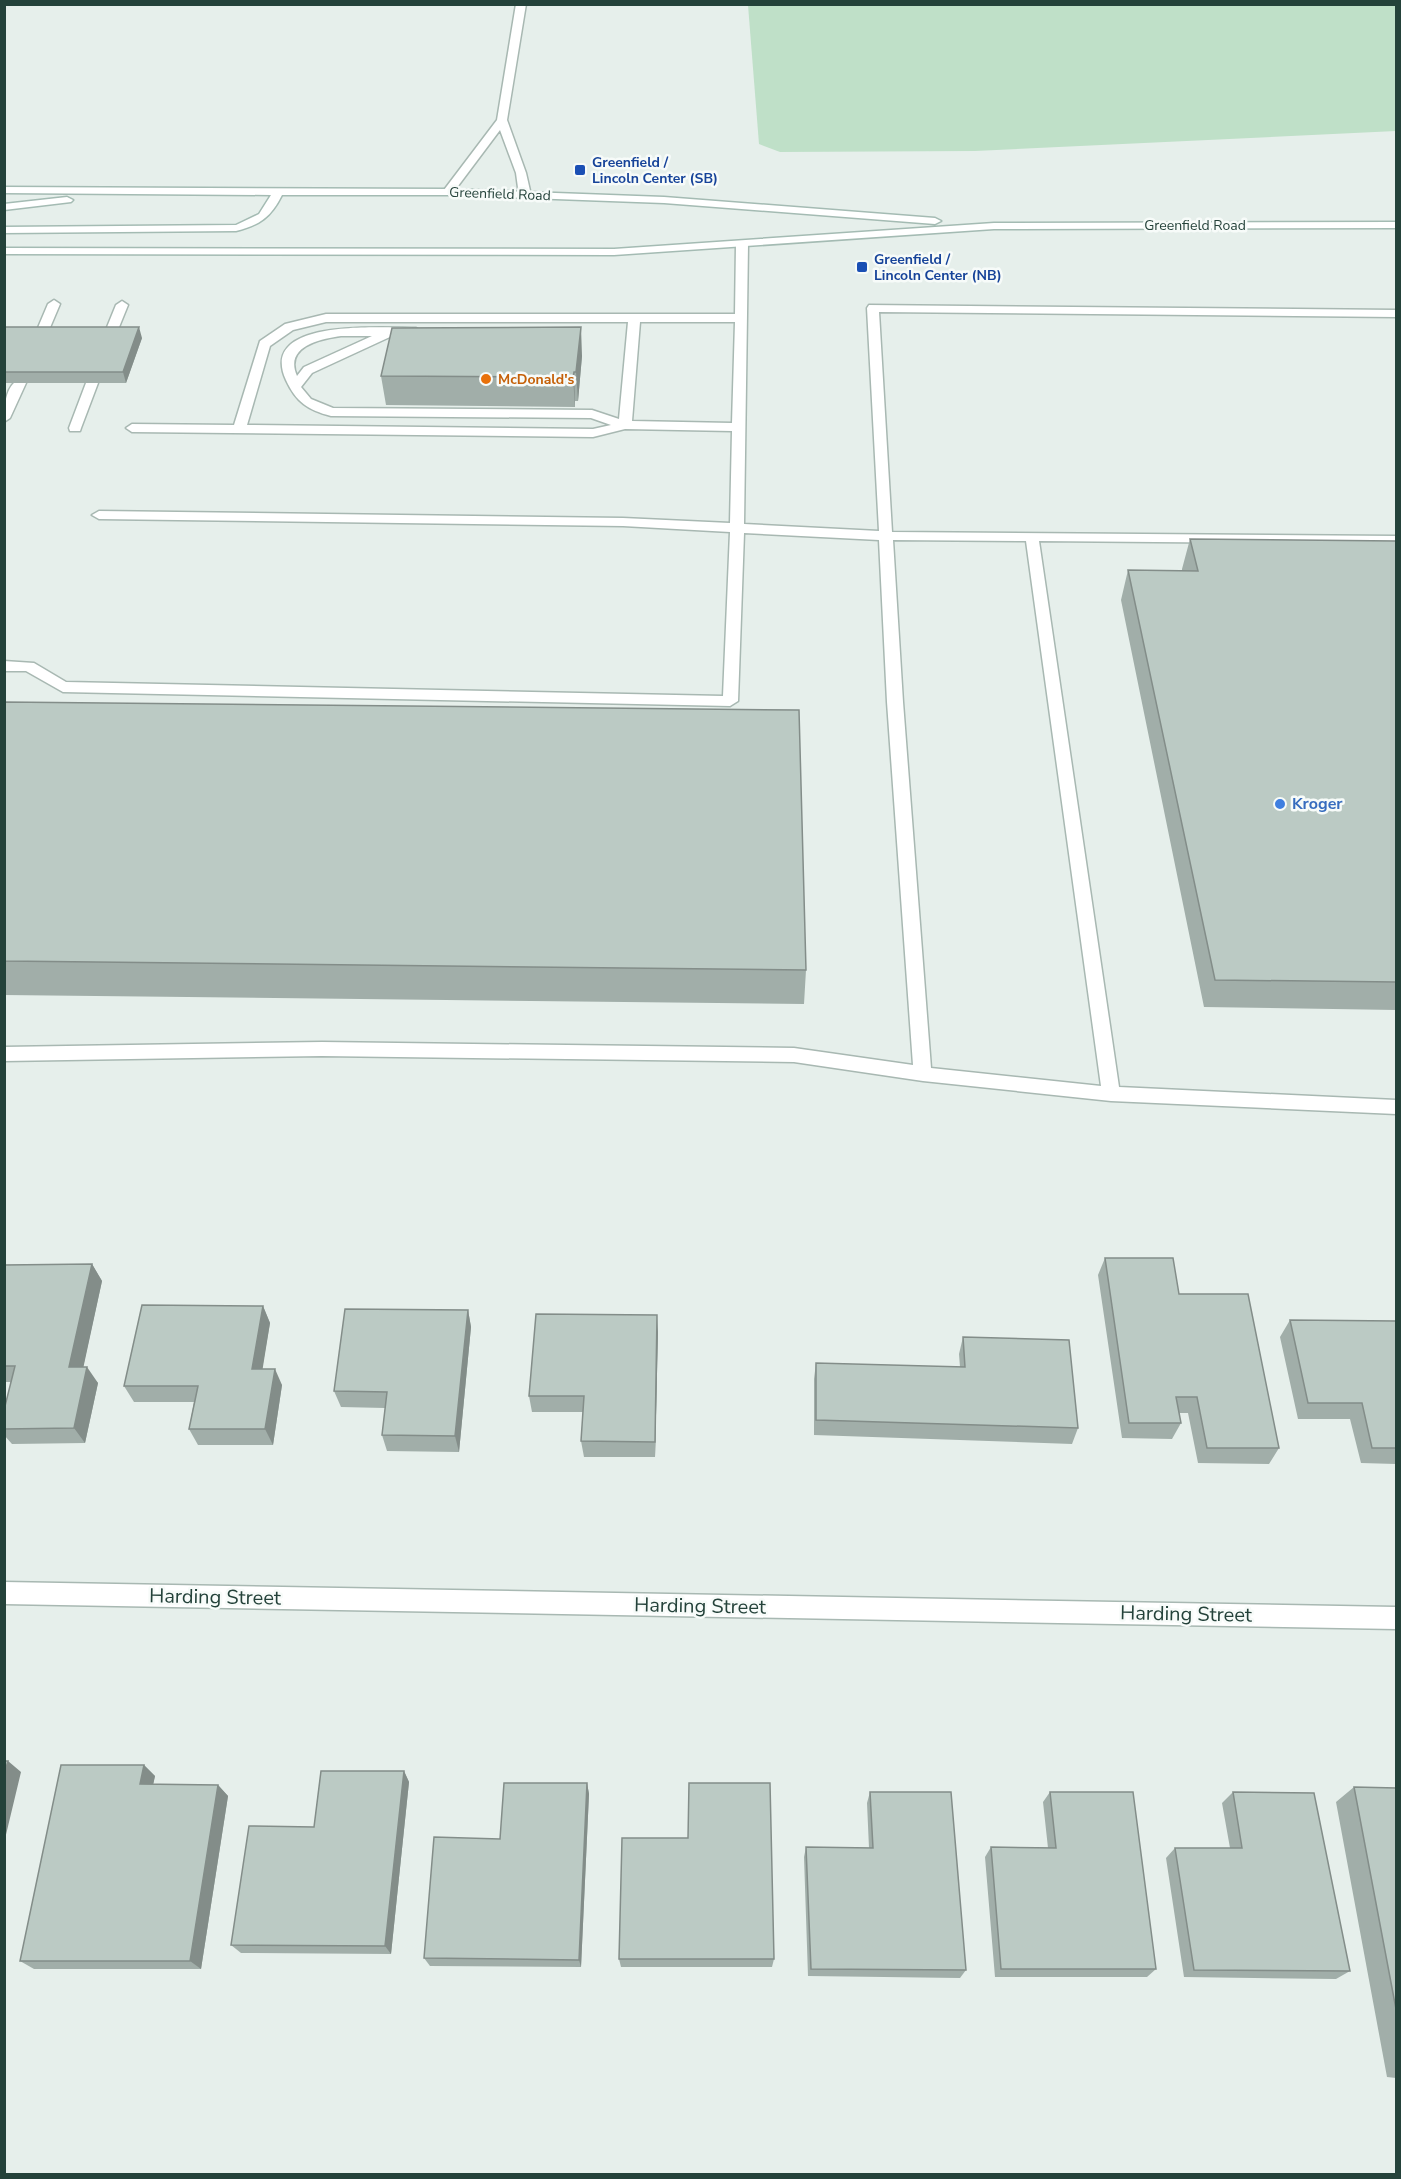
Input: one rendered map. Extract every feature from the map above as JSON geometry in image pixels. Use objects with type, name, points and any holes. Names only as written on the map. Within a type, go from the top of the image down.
[{"type":"main road","points":[[448,192],[502,120],[521,4]]},
{"type":"main road","points":[[502,120],[521,173],[525,195]]},
{"type":"main road","name":"Greenfield Road","points":[[8,189],[448,192],[664,200],[994,226]]},
{"type":"main road","points":[[4,207],[137,191]]},
{"type":"main road","points":[[4,230],[236,228],[258,223],[267,214],[278,191]]},
{"type":"main road","name":"Greenfield Road","points":[[4,251],[614,252],[994,226],[1396,225]]},
{"type":"main road","points":[[4,666],[29,666],[63,687],[730,701],[737,527],[742,244]]},
{"type":"main road","points":[[40,338],[54,304]]},
{"type":"main road","points":[[109,337],[122,305]]},
{"type":"main road","points":[[923,1074],[896,714],[873,308],[1396,313]]},
{"type":"main road","points":[[239,429],[264,344],[289,327],[326,318],[740,318]]},
{"type":"main road","points":[[521,318],[467,331],[321,334],[304,341],[291,352],[287,367],[295,387],[306,402],[331,412],[592,414],[625,425]]},
{"type":"main road","points":[[625,425],[634,318]]},
{"type":"main road","points":[[295,387],[308,370],[390,332]]},
{"type":"main road","points":[[4,418],[20,383]]},
{"type":"main road","points":[[75,428],[92,383]]},
{"type":"main road","points":[[132,428],[594,433],[625,425],[738,427]]},
{"type":"main road","points":[[99,515],[623,522],[886,536],[1396,540]]},
{"type":"main road","points":[[1032,538],[1111,1094]]},
{"type":"main road","points":[[4,1054],[322,1049],[794,1054],[923,1074],[1111,1094],[1396,1107]]},
{"type":"main road","name":"Harding Street","points":[[4,1593],[1396,1618]]},
{"type":"green space","points":[[748,5],[1396,5],[1396,131],[975,151],[780,152],[759,144]]},
{"type":"building","points":[[4,327],[139,327],[123,372],[4,372]]},
{"type":"building","points":[[581,327],[576,372],[573,377],[381,376],[392,328]]},
{"type":"building","name":"Kroger","points":[[1190,539],[1396,541],[1396,982],[1215,980],[1128,570],[1198,571]]},
{"type":"building","points":[[4,702],[799,710],[806,970],[4,961]]},
{"type":"building","points":[[1105,1258],[1173,1258],[1179,1294],[1248,1294],[1279,1448],[1207,1448],[1197,1397],[1176,1397],[1181,1423],[1129,1423]]},
{"type":"building","points":[[92,1264],[69,1367],[87,1367],[74,1428],[4,1429],[4,1410],[15,1366],[4,1366],[4,1265]]},
{"type":"building","points":[[142,1305],[263,1306],[252,1369],[275,1369],[265,1429],[189,1429],[198,1386],[124,1386]]},
{"type":"building","points":[[345,1309],[468,1310],[455,1436],[382,1435],[387,1392],[334,1391]]},
{"type":"building","points":[[536,1314],[657,1315],[655,1442],[581,1441],[584,1396],[529,1396]]},
{"type":"building","points":[[1290,1320],[1396,1321],[1396,1448],[1372,1448],[1362,1403],[1308,1403]]},
{"type":"building","points":[[963,1337],[1069,1340],[1078,1428],[816,1420],[816,1363],[965,1367]]},
{"type":"building","points":[[4,1761],[8,1761],[4,1774]]},
{"type":"building","points":[[61,1765],[144,1765],[140,1784],[218,1785],[190,1961],[20,1961]]},
{"type":"building","points":[[321,1771],[404,1771],[385,1946],[231,1945],[249,1826],[314,1827]]},
{"type":"building","points":[[504,1783],[587,1783],[579,1960],[424,1958],[434,1837],[500,1839]]},
{"type":"building","points":[[689,1783],[770,1783],[774,1959],[619,1959],[622,1838],[688,1838]]},
{"type":"building","points":[[1354,1787],[1396,1788],[1396,2009]]},
{"type":"building","points":[[870,1792],[951,1792],[966,1970],[811,1969],[806,1847],[873,1848]]},
{"type":"building","points":[[1050,1792],[1133,1792],[1156,1969],[1001,1969],[991,1847],[1056,1848]]},
{"type":"building","points":[[1233,1792],[1314,1793],[1350,1971],[1194,1970],[1175,1848],[1242,1848]]},
{"type":"place","name":"Greenfield / Lincoln Center (SB)","points":[[580,170]]},
{"type":"place","name":"Greenfield / Lincoln Center (NB)","points":[[862,267]]},
{"type":"place","name":"McDonald's","points":[[486,379]]},
{"type":"place","name":"Kroger","points":[[1280,804]]}]
